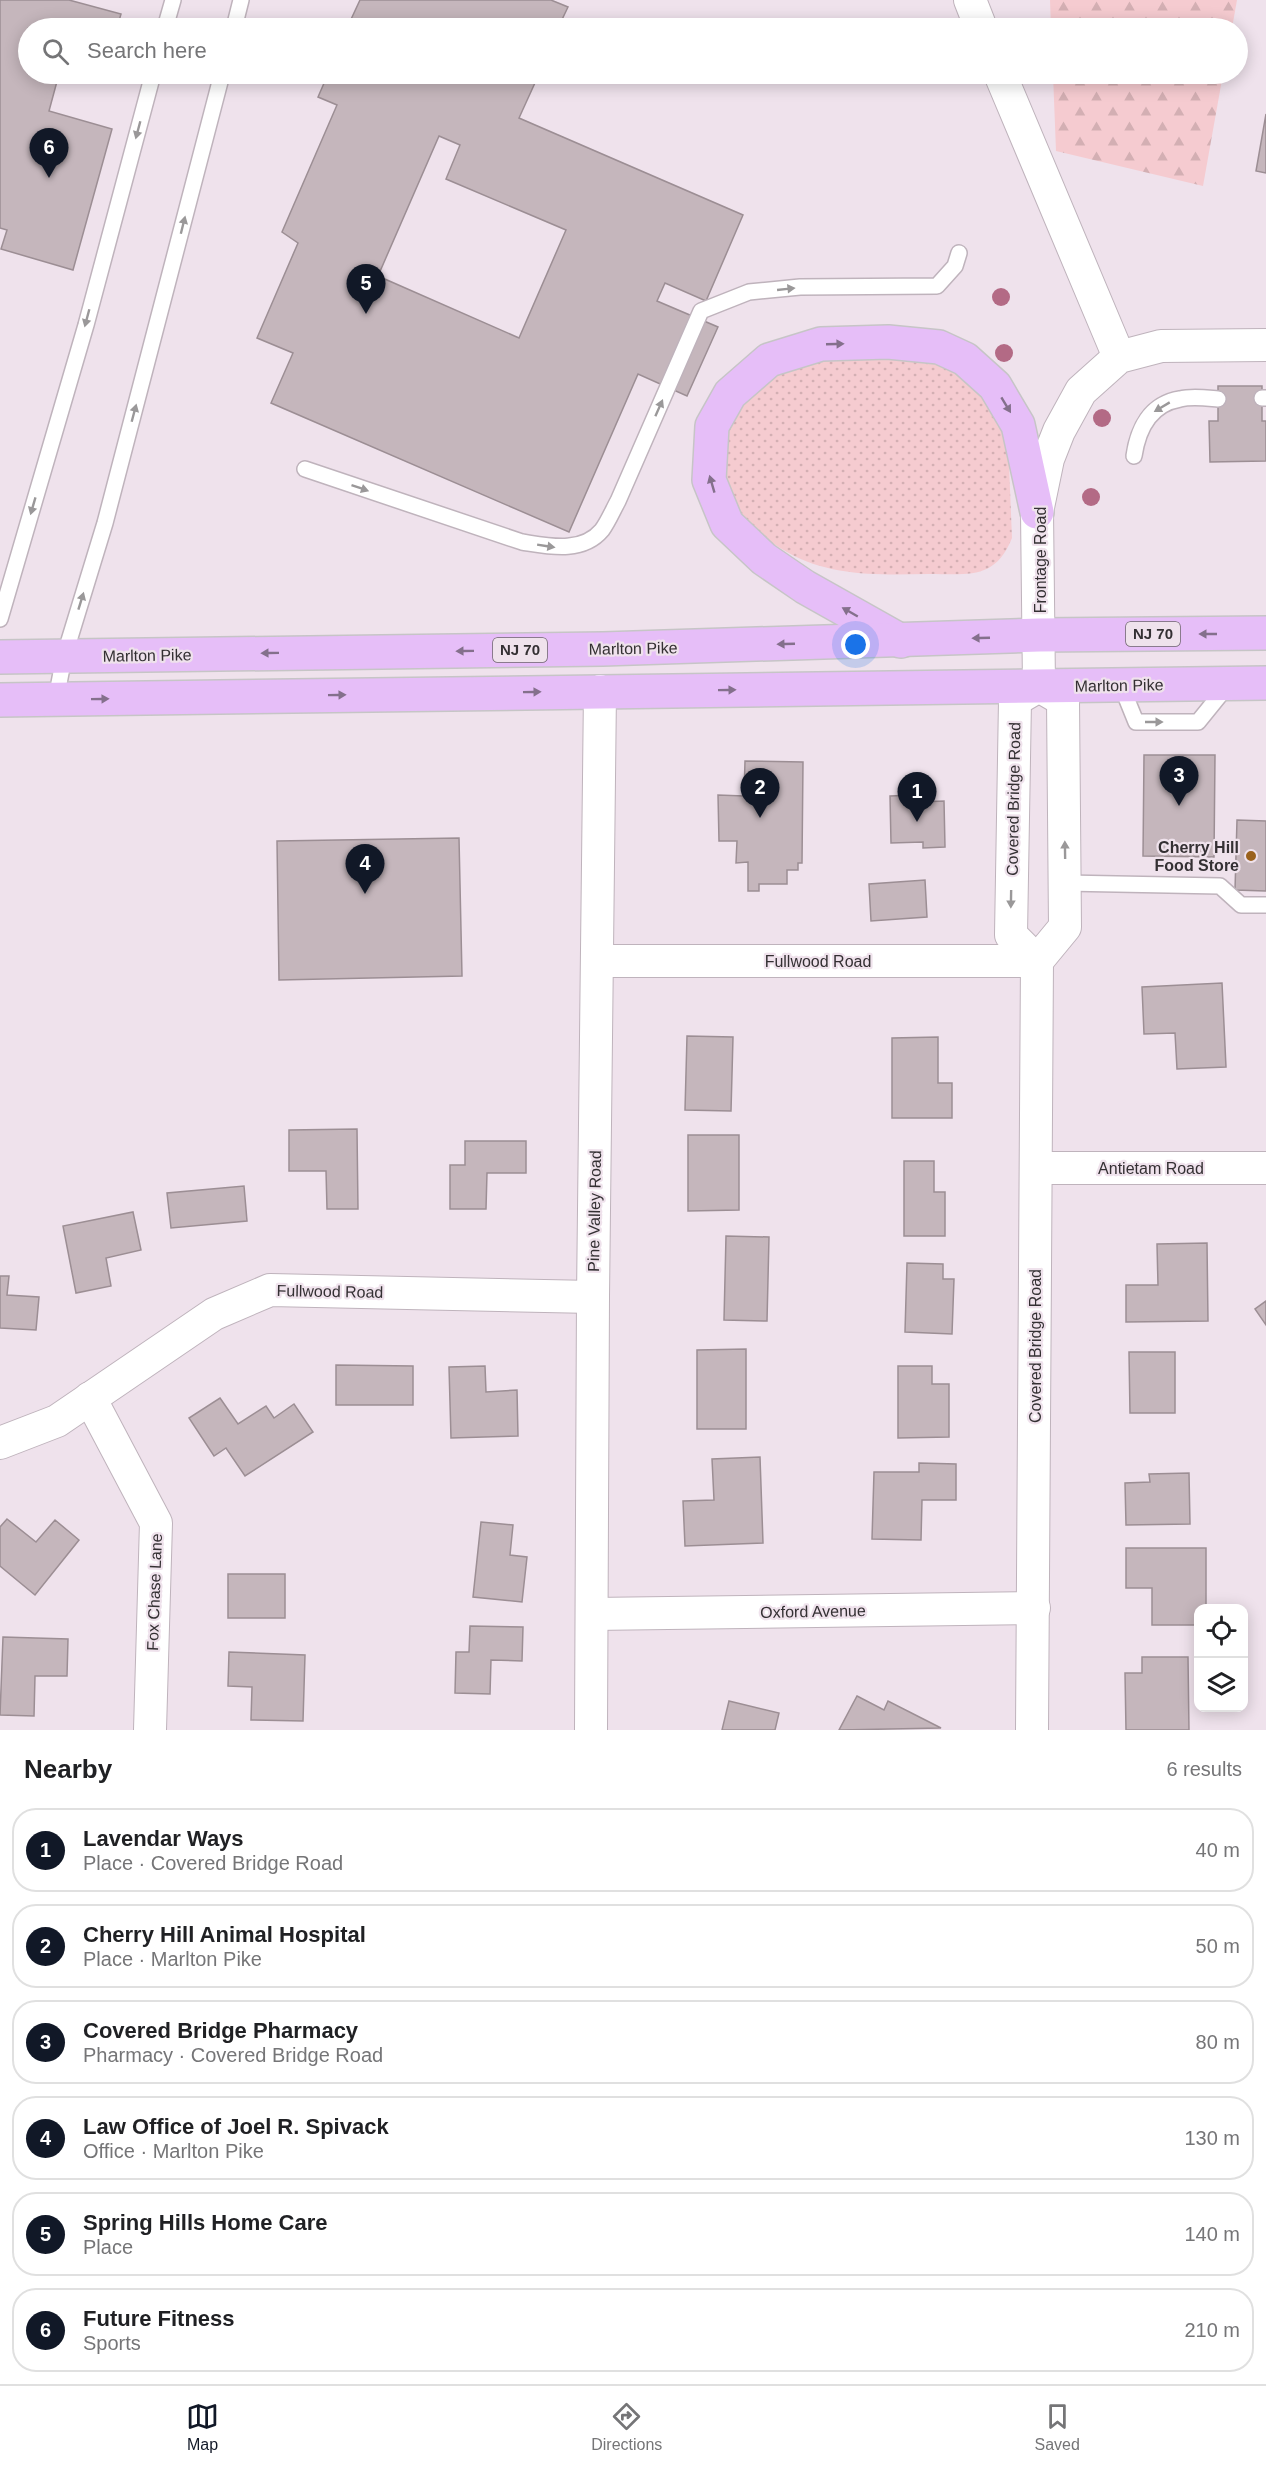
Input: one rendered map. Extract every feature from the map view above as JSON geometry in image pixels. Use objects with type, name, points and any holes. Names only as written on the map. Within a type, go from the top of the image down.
[{"type":"highway","points":[[901,641],[805,587],[764,559],[727,524],[709,480],[712,426],[730,394],[769,360],[822,344],[888,342],[939,347],[965,360],[995,386],[1018,424],[1037,512]]},
{"type":"highway","name":"Marlton Pike","points":[[0,657],[603,649],[1040,635],[1266,633]]},
{"type":"highway","name":"Marlton Pike","points":[[0,700],[1266,683]]},
{"type":"street","points":[[970,0],[977,18]]},
{"type":"street","points":[[1004,84],[1119,357]]},
{"type":"street","name":"Frontage Road","points":[[1039,686],[1037,512],[1048,459],[1059,431],[1081,391],[1119,357],[1161,346],[1266,345]]},
{"type":"street","points":[[1037,961],[1065,927],[1063,700],[1039,686]]},
{"type":"street","name":"Covered Bridge Road","points":[[1032,1730],[1037,961],[1011,935],[1015,700],[1039,686]]},
{"type":"street","name":"Pine Valley Road","points":[[591,1730],[600,691]]},
{"type":"street","name":"Fullwood Road","points":[[599,961],[1037,961]]},
{"type":"street","name":"Antietam Road","points":[[1036,1168],[1266,1168]]},
{"type":"street","name":"Fullwood Road","points":[[0,1443],[57,1421],[214,1314],[270,1290],[593,1297]]},
{"type":"street","name":"Fox Chase Lane","points":[[90,1398],[156,1523],[150,1730]]},
{"type":"street","name":"Oxford Avenue","points":[[592,1614],[1034,1608]]},
{"type":"lane","points":[[168,18],[173,0]]},
{"type":"lane","points":[[236,18],[241,0]]},
{"type":"lane","points":[[0,619],[82,336],[150,84]]},
{"type":"lane","points":[[56,699],[64,657],[105,523],[219,84]]},
{"type":"lane","points":[[305,469],[522,542],[558,548],[582,544],[601,531],[618,501],[701,311],[749,292],[800,287],[937,286],[955,266],[959,253]]},
{"type":"lane","points":[[1134,456],[1137,435],[1149,416],[1164,404],[1181,398],[1218,399]]},
{"type":"lane","points":[[1065,883],[1220,886],[1241,905],[1266,905]]},
{"type":"green space","points":[[1050,0],[1237,0],[1234,18],[1051,18]]},
{"type":"green space","points":[[1053,84],[1221,84],[1203,186],[1056,151]]},
{"type":"green space","points":[[836,358],[914,358],[937,362],[962,373],[992,402],[1008,440],[1012,538],[997,561],[989,568],[968,574],[856,573],[803,560],[772,543],[748,523],[733,498],[726,468],[726,450],[732,420],[743,400],[780,371],[792,365]]},
{"type":"building","points":[[0,0],[69,0],[121,14],[120,18],[18,18],[18,84],[56,84],[49,111],[112,129],[73,270],[1,249],[7,230],[0,228]]},
{"type":"building","points":[[360,0],[551,0],[568,7],[563,18],[352,18]]},
{"type":"building","points":[[324,84],[534,84],[519,118],[743,215],[706,301],[665,283],[657,301],[718,327],[687,396],[638,374],[569,532],[271,403],[293,353],[257,338],[298,243],[282,232],[337,105],[318,97]],"holes":[[[439,136],[460,145],[446,179],[566,230],[519,338],[378,276]]]},
{"type":"building","points":[[1266,114],[1266,173],[1256,171]]},
{"type":"building","points":[[1218,386],[1262,386],[1262,421],[1266,421],[1266,461],[1210,462],[1209,421],[1218,421]]},
{"type":"building","points":[[1144,755],[1215,755],[1214,857],[1143,856]]},
{"type":"building","points":[[745,761],[803,762],[802,863],[798,863],[798,870],[787,870],[787,884],[759,884],[759,891],[748,891],[748,862],[736,863],[737,841],[719,841],[718,795],[744,796]]},
{"type":"building","points":[[917,795],[917,802],[944,801],[945,847],[923,848],[923,842],[891,843],[890,796]]},
{"type":"building","name":"Cherry Hill Food Store","points":[[1237,820],[1266,821],[1266,891],[1235,890]]},
{"type":"building","points":[[459,838],[462,976],[279,980],[277,841]]},
{"type":"building","points":[[925,880],[927,917],[871,921],[869,884]]},
{"type":"building","points":[[1222,983],[1226,1067],[1177,1069],[1175,1033],[1144,1034],[1142,987]]},
{"type":"building","points":[[687,1036],[733,1037],[731,1111],[685,1110]]},
{"type":"building","points":[[938,1037],[938,1083],[952,1083],[952,1118],[892,1118],[892,1038]]},
{"type":"building","points":[[357,1129],[358,1209],[327,1209],[326,1171],[289,1171],[289,1130]]},
{"type":"building","points":[[688,1135],[739,1135],[739,1210],[688,1211]]},
{"type":"building","points":[[465,1141],[526,1141],[526,1173],[487,1173],[486,1209],[450,1209],[450,1165],[465,1165]]},
{"type":"building","points":[[904,1161],[934,1161],[934,1192],[945,1192],[945,1236],[904,1236]]},
{"type":"building","points":[[244,1186],[247,1221],[171,1228],[167,1193]]},
{"type":"building","points":[[133,1212],[141,1250],[106,1258],[111,1286],[76,1293],[63,1226]]},
{"type":"building","points":[[726,1236],[769,1237],[767,1321],[724,1320]]},
{"type":"building","points":[[1207,1243],[1208,1321],[1126,1322],[1126,1285],[1158,1285],[1157,1244]]},
{"type":"building","points":[[907,1263],[943,1264],[943,1279],[954,1279],[952,1334],[905,1332]]},
{"type":"building","points":[[0,1276],[9,1276],[7,1295],[39,1297],[36,1330],[0,1328]]},
{"type":"building","points":[[1266,1301],[1266,1325],[1255,1309]]},
{"type":"building","points":[[746,1349],[746,1429],[697,1429],[697,1350]]},
{"type":"building","points":[[1129,1352],[1175,1352],[1175,1413],[1130,1413]]},
{"type":"building","points":[[336,1365],[413,1366],[413,1405],[336,1405]]},
{"type":"building","points":[[485,1366],[486,1392],[517,1390],[518,1436],[451,1438],[449,1367]]},
{"type":"building","points":[[898,1366],[932,1366],[932,1384],[949,1384],[949,1437],[898,1438]]},
{"type":"building","points":[[220,1398],[238,1424],[266,1406],[274,1418],[294,1404],[313,1432],[245,1476],[226,1448],[214,1456],[189,1418]]},
{"type":"building","points":[[760,1457],[763,1543],[685,1546],[683,1501],[714,1500],[712,1459]]},
{"type":"building","points":[[919,1463],[956,1464],[956,1500],[922,1500],[921,1540],[872,1539],[874,1472],[919,1472]]},
{"type":"building","points":[[1189,1473],[1190,1524],[1126,1525],[1125,1483],[1150,1482],[1149,1474]]},
{"type":"building","points":[[7,1519],[36,1542],[55,1520],[79,1540],[35,1595],[0,1566],[0,1527]]},
{"type":"building","points":[[481,1522],[513,1525],[510,1555],[527,1557],[522,1602],[473,1597]]},
{"type":"building","points":[[1126,1548],[1206,1548],[1206,1604],[1194,1604],[1194,1625],[1152,1625],[1152,1588],[1126,1588]]},
{"type":"building","points":[[228,1574],[285,1574],[285,1618],[228,1618]]},
{"type":"building","points":[[470,1626],[523,1627],[522,1661],[491,1660],[490,1694],[455,1693],[456,1652],[469,1652]]},
{"type":"building","points":[[3,1637],[68,1639],[67,1676],[35,1676],[34,1716],[0,1715]]},
{"type":"building","points":[[229,1652],[305,1655],[303,1721],[251,1720],[252,1687],[228,1686]]},
{"type":"building","points":[[1142,1657],[1188,1657],[1189,1730],[1126,1730],[1125,1673],[1142,1673]]},
{"type":"building","points":[[857,1696],[884,1710],[888,1701],[941,1728],[839,1730]]},
{"type":"building","points":[[729,1701],[779,1713],[775,1730],[722,1730]]},
{"type":"place","name":"Future Fitness","points":[[49,178]]},
{"type":"place","name":"Spring Hills Home Care","points":[[366,314]]},
{"type":"place","name":"Covered Bridge Pharmacy","points":[[1179,806]]},
{"type":"place","name":"Cherry Hill Animal Hospital","points":[[760,818]]},
{"type":"place","name":"Lavendar Ways","points":[[917,822]]},
{"type":"place","name":"Cherry Hill Food Store","points":[[1251,856]]},
{"type":"place","name":"Law Office of Joel R. Spivack","points":[[365,894]]}]
